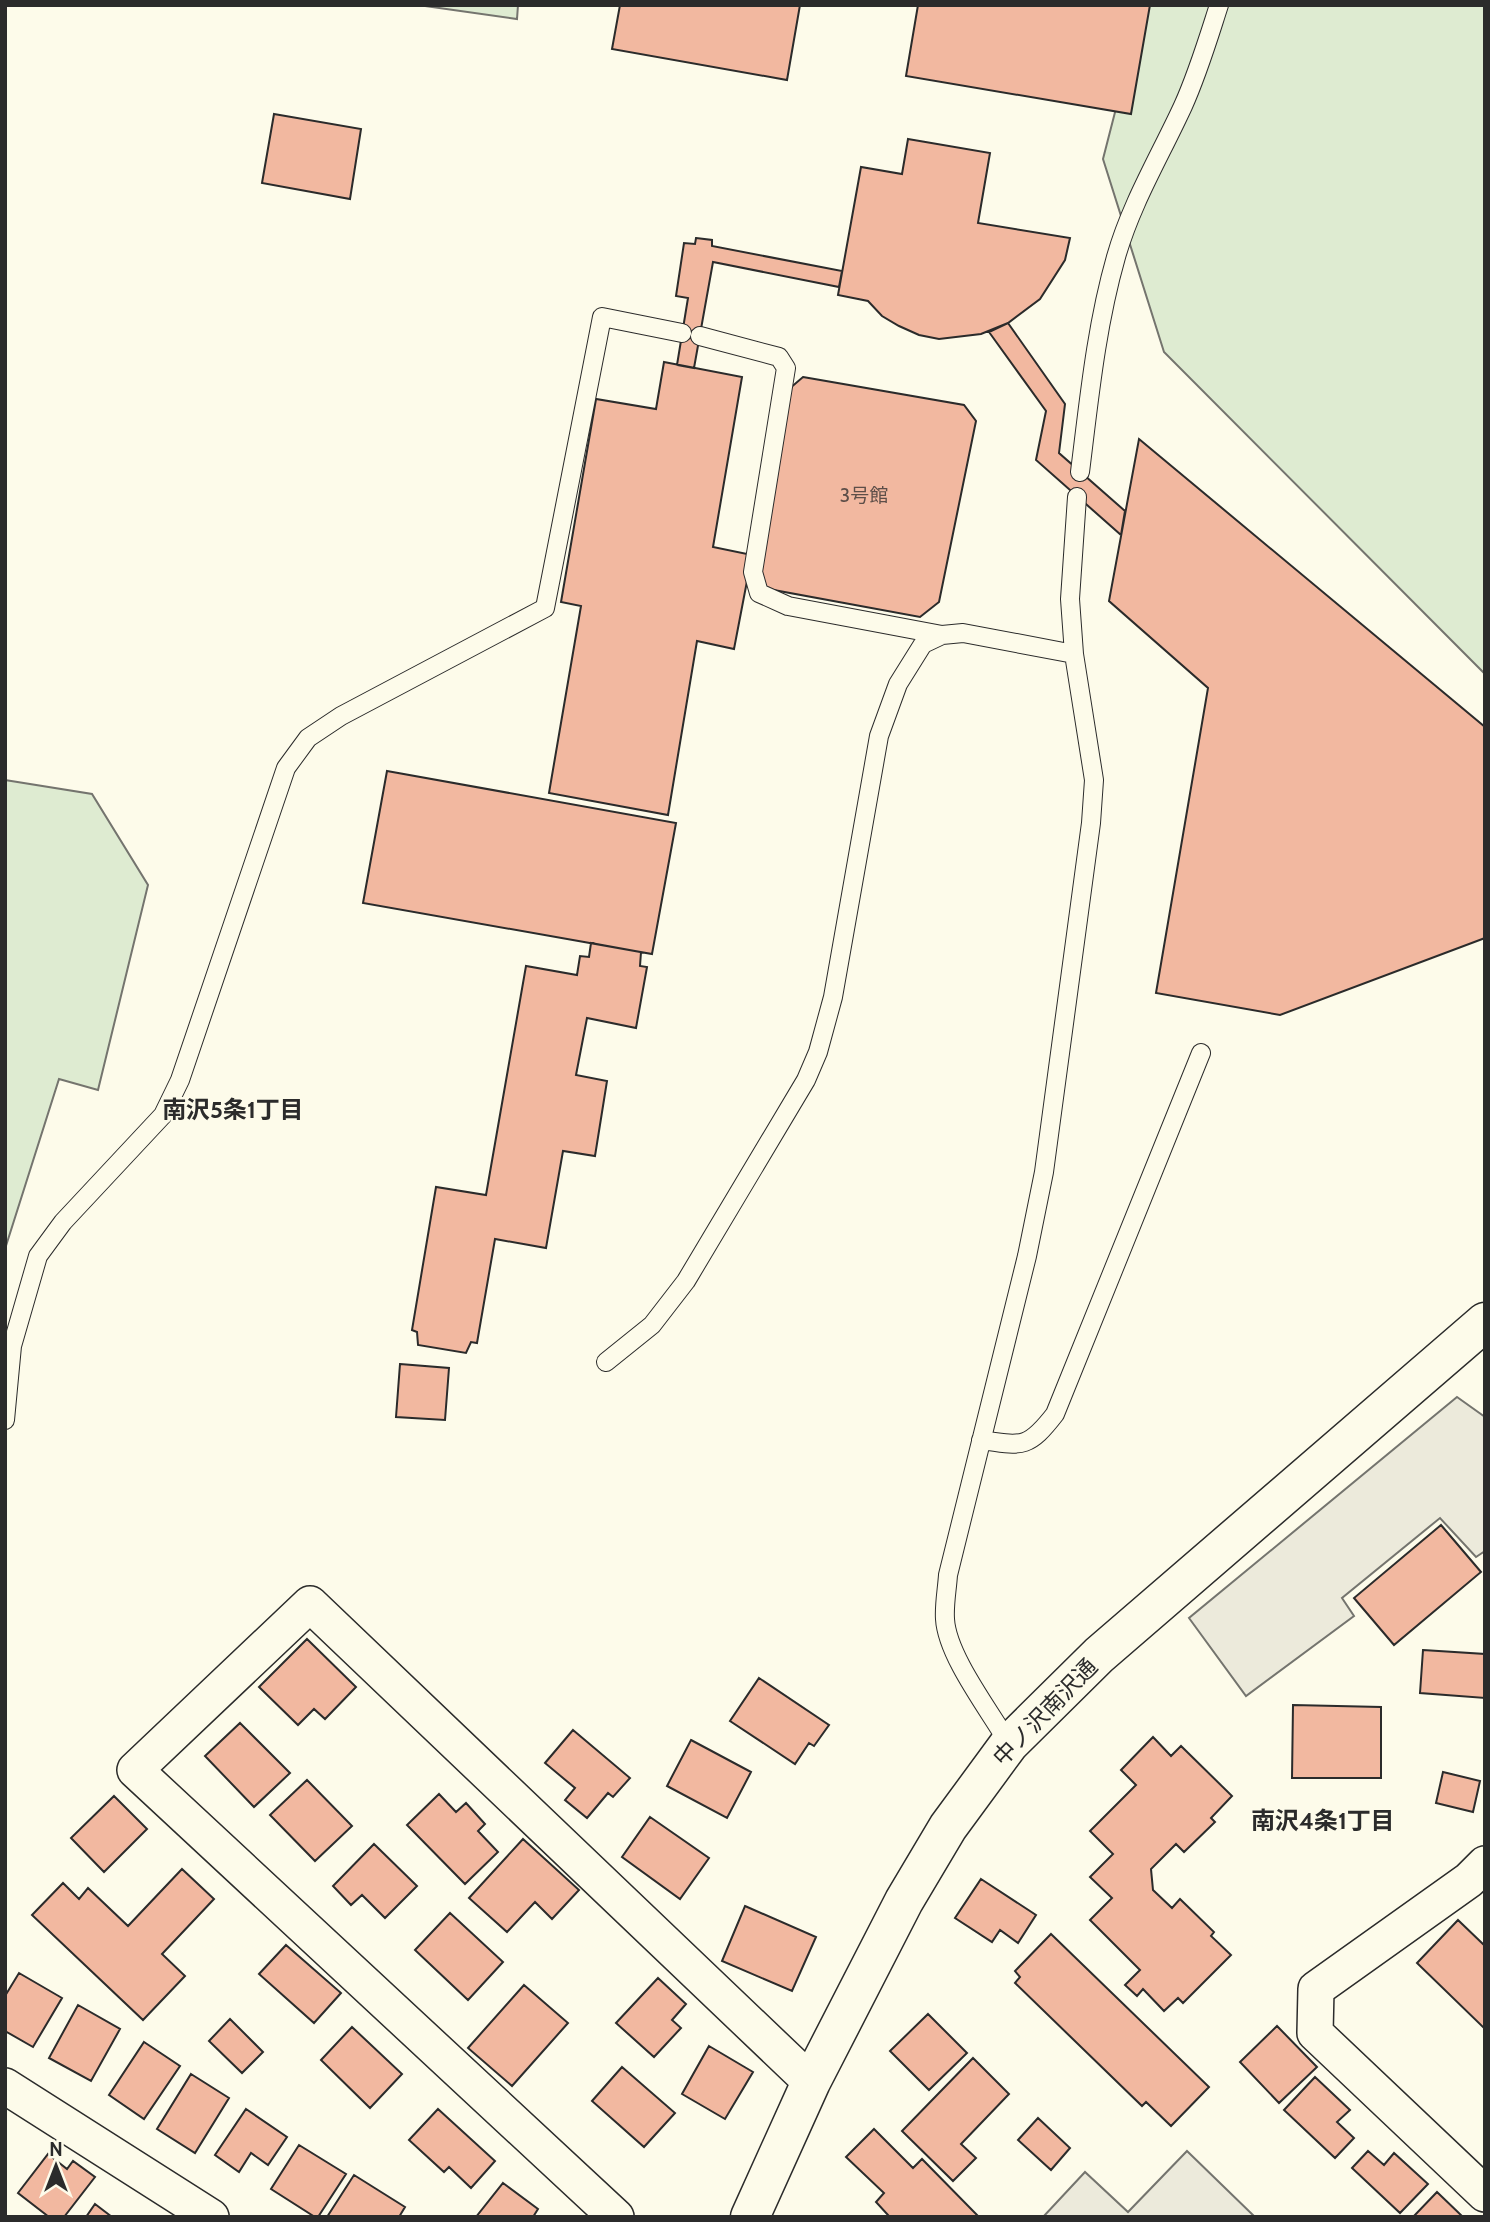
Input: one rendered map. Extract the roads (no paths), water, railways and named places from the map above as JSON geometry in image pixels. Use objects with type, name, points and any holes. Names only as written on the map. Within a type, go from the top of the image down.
[{"type":"street","name":"中ノ沢南沢通","points":[[750,2217],[811,2082],[904,1901],[948,1827],[1009,1744],[1099,1656],[1485,1322]]},
{"type":"street","points":[[616,2217],[135,1770],[310,1604],[811,2082]]},
{"type":"street","points":[[1479,1880],[1316,1989],[1315,2034],[1485,2194]]},
{"type":"street","points":[[5,2086],[211,2217]]},
{"type":"lane","points":[[1080,472],[1093,370],[1116,256],[1137,201],[1184,104],[1219,5]]},
{"type":"lane","points":[[5,1420],[12,1346],[38,1256],[63,1222],[163,1115],[180,1080],[286,768],[308,738],[341,716],[544,608],[602,317],[779,357],[786,368],[752,572],[759,593],[788,606],[942,635],[963,633],[1074,654]]},
{"type":"lane","points":[[1009,1744],[960,1663],[948,1637],[945,1620],[948,1576],[1027,1256],[1044,1172],[1091,823],[1094,780],[1074,654],[1069,599],[1077,497]]},
{"type":"lane","points":[[606,1362],[652,1325],[686,1281],[806,1080],[826,1028],[833,997],[879,736],[898,684],[923,644],[942,635]]},
{"type":"lane","points":[[981,1440],[1017,1446],[1037,1434],[1055,1414],[1202,1054]]},
{"type":"district","name":"南沢5条1丁目","points":[[233,1110]]},
{"type":"district","name":"南沢4条1丁目","points":[[1323,1821]]}]
